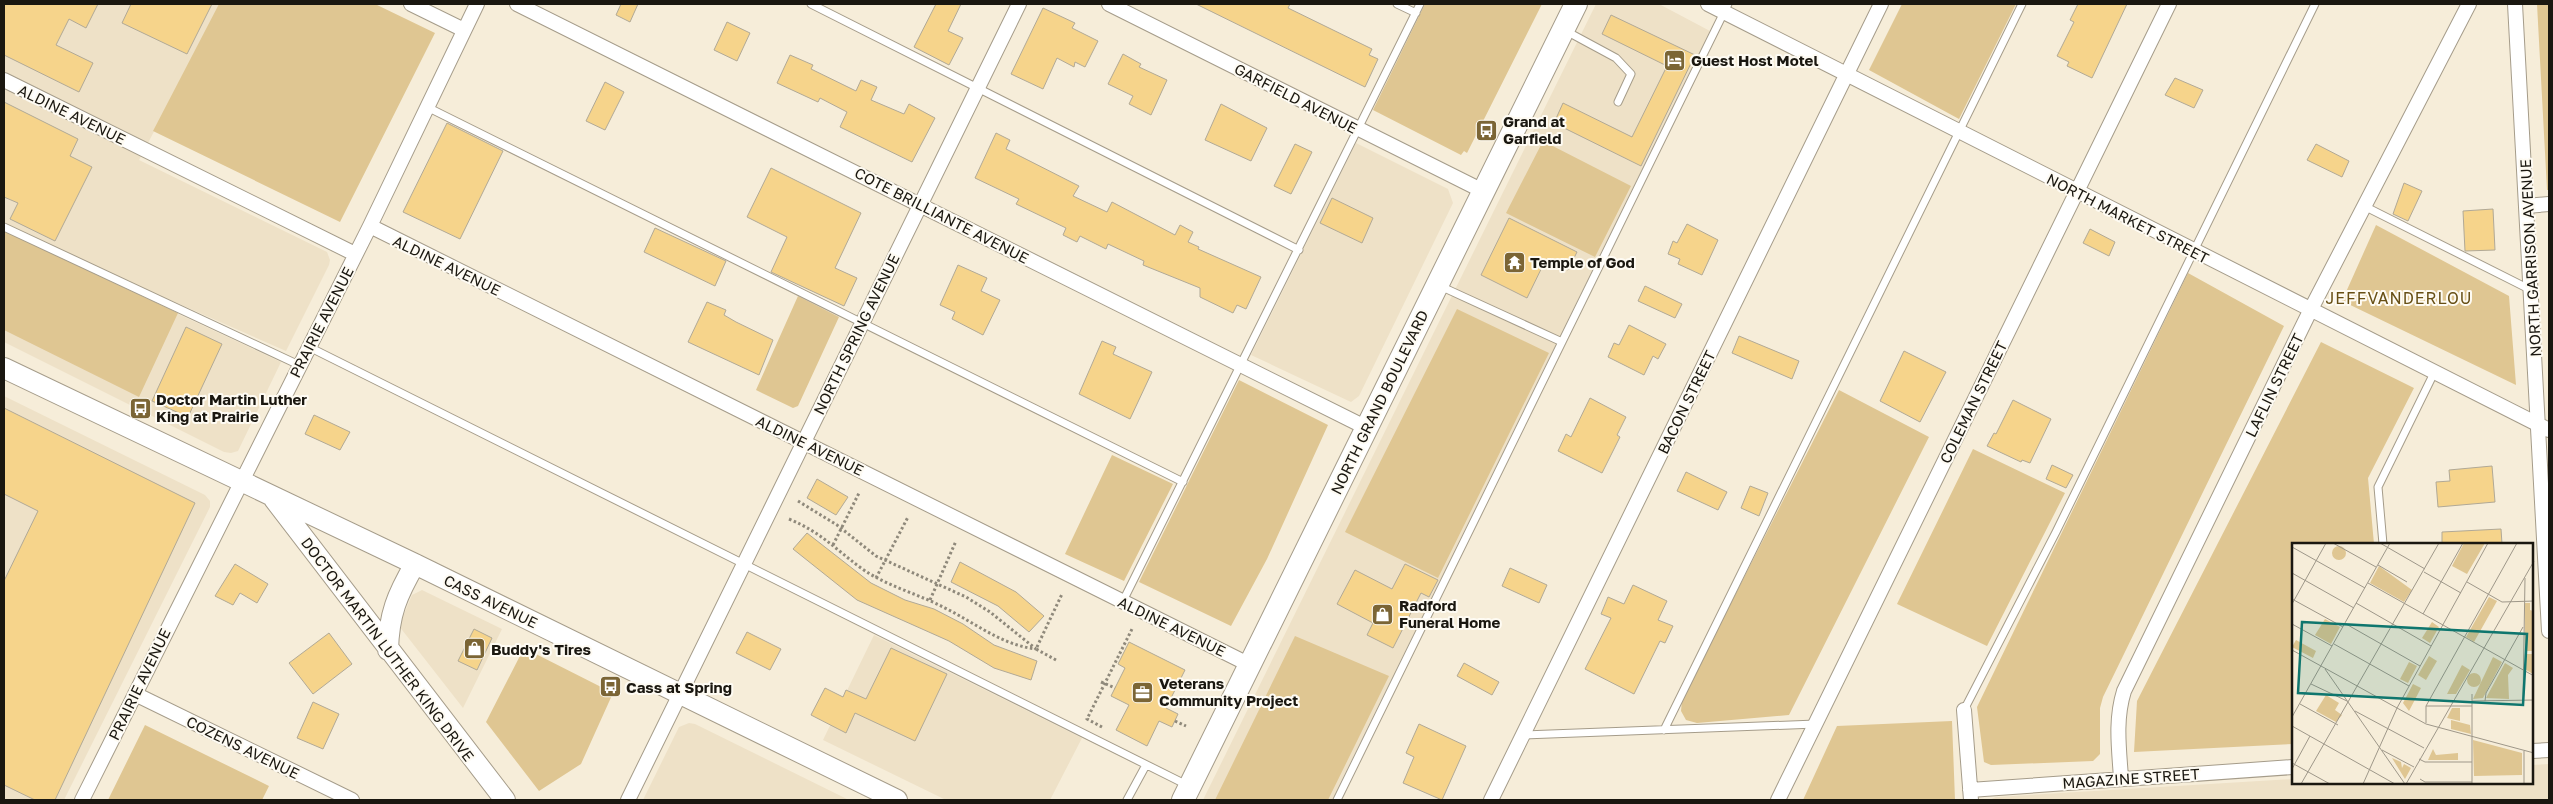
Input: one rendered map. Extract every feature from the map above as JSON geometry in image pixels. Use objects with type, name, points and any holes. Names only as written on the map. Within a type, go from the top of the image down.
[{"type":"main road","name":"NORTH GRAND BOULEVARD","points":[[1187,793],[1576,4]]},
{"type":"main road","points":[[4,368],[240,481]]},
{"type":"main road","name":"CASS AVENUE","points":[[240,481],[415,564],[897,800]]},
{"type":"main road","name":"DOCTOR MARTIN LUTHER KING DRIVE","points":[[273,497],[388,650],[505,800]]},
{"type":"main road","points":[[388,650],[390,617],[395,602],[415,564]]},
{"type":"street","points":[[411,4],[464,30]]},
{"type":"street","name":"PRAIRIE AVENUE","points":[[82,800],[240,481],[370,226],[477,4]]},
{"type":"street","name":"COTE BRILLIANTE AVENUE","points":[[517,4],[1366,428]]},
{"type":"street","name":"NORTH SPRING AVENUE","points":[[628,800],[682,694],[861,322],[1019,4]]},
{"type":"street","name":"GARFIELD AVENUE","points":[[1109,4],[1483,192]]},
{"type":"street","name":"NORTH MARKET STREET","points":[[1708,4],[1726,8],[2075,192],[2544,427]]},
{"type":"street","name":"BACON STREET","points":[[1491,800],[1881,4]]},
{"type":"street","name":"COLEMAN STREET","points":[[1778,800],[2169,4]]},
{"type":"street","name":"LAFLIN STREET","points":[[2121,778],[2118,727],[2119,709],[2124,691],[2310,311],[2469,4]]},
{"type":"street","name":"NORTH GARRISON AVENUE","points":[[2515,4],[2532,290],[2544,427],[2549,631]]},
{"type":"street","name":"ALDINE AVENUE","points":[[4,80],[355,254]]},
{"type":"street","points":[[2527,206],[2549,204]]},
{"type":"street","name":"ALDINE AVENUE","points":[[370,226],[1250,665]]},
{"type":"street","name":"COZENS AVENUE","points":[[134,694],[352,800]]},
{"type":"street","points":[[1964,710],[1970,795]]},
{"type":"street","points":[[2533,752],[2549,750]]},
{"type":"street","name":"MAGAZINE STREET","points":[[1970,795],[2121,778],[2292,767]]},
{"type":"lane","points":[[811,4],[1299,250]]},
{"type":"lane","points":[[1397,4],[1416,13]]},
{"type":"lane","points":[[1123,602],[1242,366],[1420,4]]},
{"type":"lane","points":[[1664,730],[2022,4]]},
{"type":"lane","points":[[1964,710],[2056,532],[2315,4]]},
{"type":"lane","points":[[1337,800],[1726,8]]},
{"type":"lane","points":[[1563,29],[1616,58],[1631,74],[1618,102]]},
{"type":"lane","points":[[426,107],[1183,482]]},
{"type":"lane","points":[[2364,206],[2532,290]]},
{"type":"lane","points":[[4,227],[299,365]]},
{"type":"lane","points":[[1437,285],[1562,342]]},
{"type":"lane","points":[[308,346],[1146,765],[1187,793]]},
{"type":"lane","points":[[2382,543],[2378,487],[2434,373]]},
{"type":"lane","points":[[1522,735],[1816,724]]},
{"type":"lane","points":[[1127,800],[1146,765]]},
{"type":"path","points":[[833,545],[859,493]]},
{"type":"path","points":[[798,501],[885,561],[966,597],[990,612],[1036,649],[1056,660]]},
{"type":"path","points":[[876,578],[908,517]]},
{"type":"path","points":[[790,518],[810,527],[876,578],[930,600],[1007,642],[1021,647],[1036,649]]},
{"type":"path","points":[[930,600],[956,542]]},
{"type":"path","points":[[1036,649],[1062,594]]},
{"type":"path","points":[[1103,727],[1087,719],[1103,682],[1132,629]]},
{"type":"path","points":[[1103,682],[1115,688]]},
{"type":"path","points":[[1175,721],[1186,726]]},
{"type":"shaded area","points":[[4,4],[221,4],[139,160],[327,252],[330,260],[329,265],[286,351],[4,227]]},
{"type":"shaded area","points":[[219,4],[375,4],[435,33],[340,222],[153,131]]},
{"type":"shaded area","points":[[1425,4],[1542,4],[1467,153],[1464,151],[1461,155],[1373,110]]},
{"type":"shaded area","points":[[1596,4],[1659,4],[1710,31],[1332,800],[1203,800]]},
{"type":"shaded area","points":[[1902,4],[2016,4],[1959,119],[1869,70]]},
{"type":"shaded area","points":[[2537,4],[2549,4],[2549,190],[2547,190]]},
{"type":"shaded area","points":[[1543,141],[1631,186],[1595,257],[1506,213]]},
{"type":"shaded area","points":[[1356,143],[1448,189],[1453,203],[1359,396],[1351,402],[1251,355]]},
{"type":"shaded area","points":[[2376,225],[2509,296],[2516,385],[2342,301]]},
{"type":"shaded area","points":[[4,231],[178,313],[139,397],[4,330]]},
{"type":"shaded area","points":[[4,233],[281,362],[238,451],[224,452],[4,342]]},
{"type":"shaded area","points":[[2188,273],[2284,326],[2103,697],[2100,708],[2100,754],[2093,761],[1991,765],[1984,762],[1977,707]]},
{"type":"shaded area","points":[[798,296],[839,317],[798,406],[793,408],[756,390]]},
{"type":"shaded area","points":[[1457,309],[1549,353],[1438,578],[1345,532]]},
{"type":"shaded area","points":[[2321,342],[2414,388],[2368,478],[2374,543],[2292,543],[2292,744],[2134,752],[2137,701]]},
{"type":"shaded area","points":[[1239,380],[1328,425],[1267,559],[1231,626],[1139,582]]},
{"type":"shaded area","points":[[1839,390],[1929,437],[1789,715],[1697,723],[1686,720],[1681,711],[1682,700]]},
{"type":"shaded area","points":[[4,396],[205,495],[210,501],[210,507],[64,800],[4,800]]},
{"type":"shaded area","points":[[1973,449],[2065,493],[1987,646],[1897,604]]},
{"type":"shaded area","points":[[1112,455],[1173,484],[1124,581],[1065,554]]},
{"type":"shaded area","points":[[422,590],[502,629],[463,708],[399,626],[412,595]]},
{"type":"shaded area","points":[[874,635],[1082,738],[1050,800],[946,800],[823,740]]},
{"type":"shaded area","points":[[1295,636],[1389,676],[1328,800],[1215,800]]},
{"type":"shaded area","points":[[524,648],[613,693],[581,764],[539,791],[486,722]]},
{"type":"shaded area","points":[[1952,721],[1955,800],[1803,800],[1837,726]]},
{"type":"shaded area","points":[[689,723],[695,724],[849,800],[643,800],[679,727]]},
{"type":"shaded area","points":[[145,725],[269,786],[262,800],[108,800]]},
{"type":"shaded area","points":[[2549,764],[2549,800],[1989,800],[1996,797],[2292,779],[2292,784],[2533,784],[2533,765]]},
{"type":"building","points":[[4,4],[98,4],[86,28],[69,19],[56,45],[93,63],[79,92],[4,55]]},
{"type":"building","points":[[131,4],[212,4],[187,54],[122,23]]},
{"type":"building","points":[[621,4],[638,4],[630,22],[616,15]]},
{"type":"building","points":[[936,4],[961,4],[948,31],[963,38],[949,65],[914,47]]},
{"type":"building","points":[[1196,4],[1290,4],[1288,8],[1372,49],[1369,55],[1378,59],[1365,87]]},
{"type":"building","points":[[2078,4],[2127,4],[2092,78],[2067,66],[2069,62],[2057,56],[2074,22],[2070,20]]},
{"type":"building","points":[[1043,8],[1075,23],[1072,28],[1098,41],[1085,67],[1075,62],[1074,67],[1057,58],[1043,89],[1011,74]]},
{"type":"building","points":[[1611,15],[1695,55],[1641,166],[1554,123],[1563,103],[1632,137],[1667,66],[1602,34]]},
{"type":"building","points":[[727,22],[750,33],[737,61],[714,50]]},
{"type":"building","points":[[1123,54],[1141,64],[1139,67],[1167,80],[1151,115],[1129,104],[1133,96],[1108,84]]},
{"type":"building","points":[[790,55],[813,65],[811,69],[856,91],[861,80],[877,87],[871,100],[904,114],[909,104],[935,118],[912,162],[840,127],[847,112],[820,98],[818,102],[777,83]]},
{"type":"building","points":[[2175,78],[2203,90],[2194,108],[2165,95]]},
{"type":"building","points":[[605,82],[624,92],[605,130],[586,121]]},
{"type":"building","points":[[4,102],[78,139],[70,156],[92,167],[55,241],[10,219],[18,203],[4,197]]},
{"type":"building","points":[[1221,104],[1267,128],[1251,161],[1205,140]]},
{"type":"building","points":[[447,123],[503,151],[460,239],[403,212]]},
{"type":"building","points":[[996,133],[1010,140],[1006,149],[1079,186],[1073,196],[1107,212],[1112,202],[1175,235],[1180,225],[1193,232],[1188,242],[1199,247],[1198,249],[1261,277],[1246,309],[1237,305],[1233,313],[1200,297],[1200,288],[1143,265],[1144,261],[1108,244],[1106,249],[1080,236],[1077,242],[1063,235],[1066,228],[1016,204],[1019,199],[975,178]]},
{"type":"building","points":[[1295,144],[1312,152],[1291,194],[1274,186]]},
{"type":"building","points":[[2316,144],[2349,161],[2342,177],[2307,160]]},
{"type":"building","points":[[771,168],[861,213],[835,268],[857,278],[844,306],[771,272],[787,237],[747,217]]},
{"type":"building","points":[[2404,183],[2422,191],[2408,221],[2393,214]]},
{"type":"building","points":[[1332,198],[1373,218],[1362,243],[1320,223]]},
{"type":"building","points":[[2493,209],[2495,250],[2465,251],[2463,211]]},
{"type":"building","points":[[1509,218],[1577,252],[1568,270],[1546,259],[1527,298],[1481,275]]},
{"type":"building","points":[[1687,224],[1718,240],[1702,275],[1678,264],[1680,259],[1668,254],[1673,241],[1677,243]]},
{"type":"building","points":[[655,228],[726,261],[715,286],[644,252]]},
{"type":"building","points":[[2090,229],[2115,242],[2109,256],[2083,243]]},
{"type":"building","points":[[958,265],[987,278],[981,291],[1000,300],[983,335],[952,319],[955,312],[940,305]]},
{"type":"building","points":[[1645,286],[1682,304],[1675,318],[1638,301]]},
{"type":"building","points":[[707,302],[726,310],[724,315],[736,322],[773,340],[759,375],[688,342]]},
{"type":"building","points":[[1629,325],[1666,344],[1658,359],[1653,356],[1644,375],[1608,357],[1614,343],[1619,345]]},
{"type":"building","points":[[186,327],[222,344],[188,417],[152,401]]},
{"type":"building","points":[[1739,336],[1799,361],[1792,379],[1732,353]]},
{"type":"building","points":[[1102,341],[1116,347],[1113,354],[1152,372],[1130,419],[1079,394]]},
{"type":"building","points":[[1904,351],[1946,372],[1920,422],[1880,401]]},
{"type":"building","points":[[1590,398],[1626,417],[1617,435],[1620,437],[1602,473],[1558,451],[1566,434],[1571,437]]},
{"type":"building","points":[[2013,400],[2051,419],[2030,463],[2022,460],[2021,462],[1987,446],[1994,433],[1996,434]]},
{"type":"building","points":[[4,408],[195,503],[55,800],[35,800],[4,785],[4,581],[38,511],[4,494]]},
{"type":"building","points":[[314,415],[350,432],[340,450],[305,434]]},
{"type":"building","points":[[2052,465],[2073,475],[2066,488],[2046,479]]},
{"type":"building","points":[[2492,466],[2495,502],[2438,507],[2436,482],[2450,481],[2449,470]]},
{"type":"building","points":[[1686,472],[1727,492],[1718,510],[1677,491]]},
{"type":"building","points":[[817,479],[848,497],[836,515],[807,498]]},
{"type":"building","points":[[1750,486],[1768,493],[1759,516],[1741,508]]},
{"type":"building","points":[[2501,529],[2502,543],[2442,543],[2442,532]]},
{"type":"building","points":[[807,533],[871,583],[905,600],[934,609],[963,624],[994,645],[1037,661],[1031,680],[994,668],[949,641],[857,600],[793,549]]},
{"type":"building","points":[[960,562],[1016,592],[1044,616],[1029,632],[998,606],[951,582]]},
{"type":"building","points":[[235,564],[268,584],[257,603],[240,593],[233,605],[215,596]]},
{"type":"building","name":"Radford Funeral Home","points":[[1405,564],[1438,580],[1429,597],[1421,593],[1393,648],[1367,635],[1373,623],[1337,604],[1355,570],[1392,589]]},
{"type":"building","points":[[1510,568],[1547,585],[1539,603],[1502,586]]},
{"type":"building","points":[[1633,585],[1667,601],[1658,620],[1673,626],[1665,643],[1660,641],[1634,694],[1585,669],[1611,618],[1601,614],[1608,597],[1624,604]]},
{"type":"building","name":"Buddy's Tires","points":[[474,629],[492,638],[477,670],[458,661]]},
{"type":"building","points":[[747,632],[781,649],[770,670],[736,653]]},
{"type":"building","points":[[329,633],[352,664],[313,694],[289,663]]},
{"type":"building","name":"Veterans Community Project","points":[[1129,642],[1185,670],[1166,708],[1178,714],[1172,727],[1159,721],[1147,746],[1116,730],[1129,705],[1111,696],[1125,668],[1118,664]]},
{"type":"building","points":[[891,648],[947,674],[915,741],[855,713],[846,733],[811,715],[825,688],[843,697],[846,690],[866,699]]},
{"type":"building","points":[[1464,663],[1499,682],[1492,695],[1457,676]]},
{"type":"building","points":[[313,702],[339,714],[323,749],[297,738]]},
{"type":"building","points":[[1419,724],[1466,746],[1442,800],[1403,783],[1414,757],[1406,753]]},
{"type":"place","name":"Guest Host Motel","points":[[1675,60]]},
{"type":"place","name":"Grand at Garfield","points":[[1487,130]]},
{"type":"place","name":"Temple of God","points":[[1514,262]]},
{"type":"place","name":"Doctor Martin Luther King at Prairie","points":[[140,408]]},
{"type":"place","name":"Radford Funeral Home","points":[[1383,614]]},
{"type":"place","name":"Buddy's Tires","points":[[475,649]]},
{"type":"place","name":"Cass at Spring","points":[[610,687]]},
{"type":"place","name":"Veterans Community Project","points":[[1143,692]]},
{"type":"district","name":"JEFFVANDERLOU","points":[[2399,298]]}]
